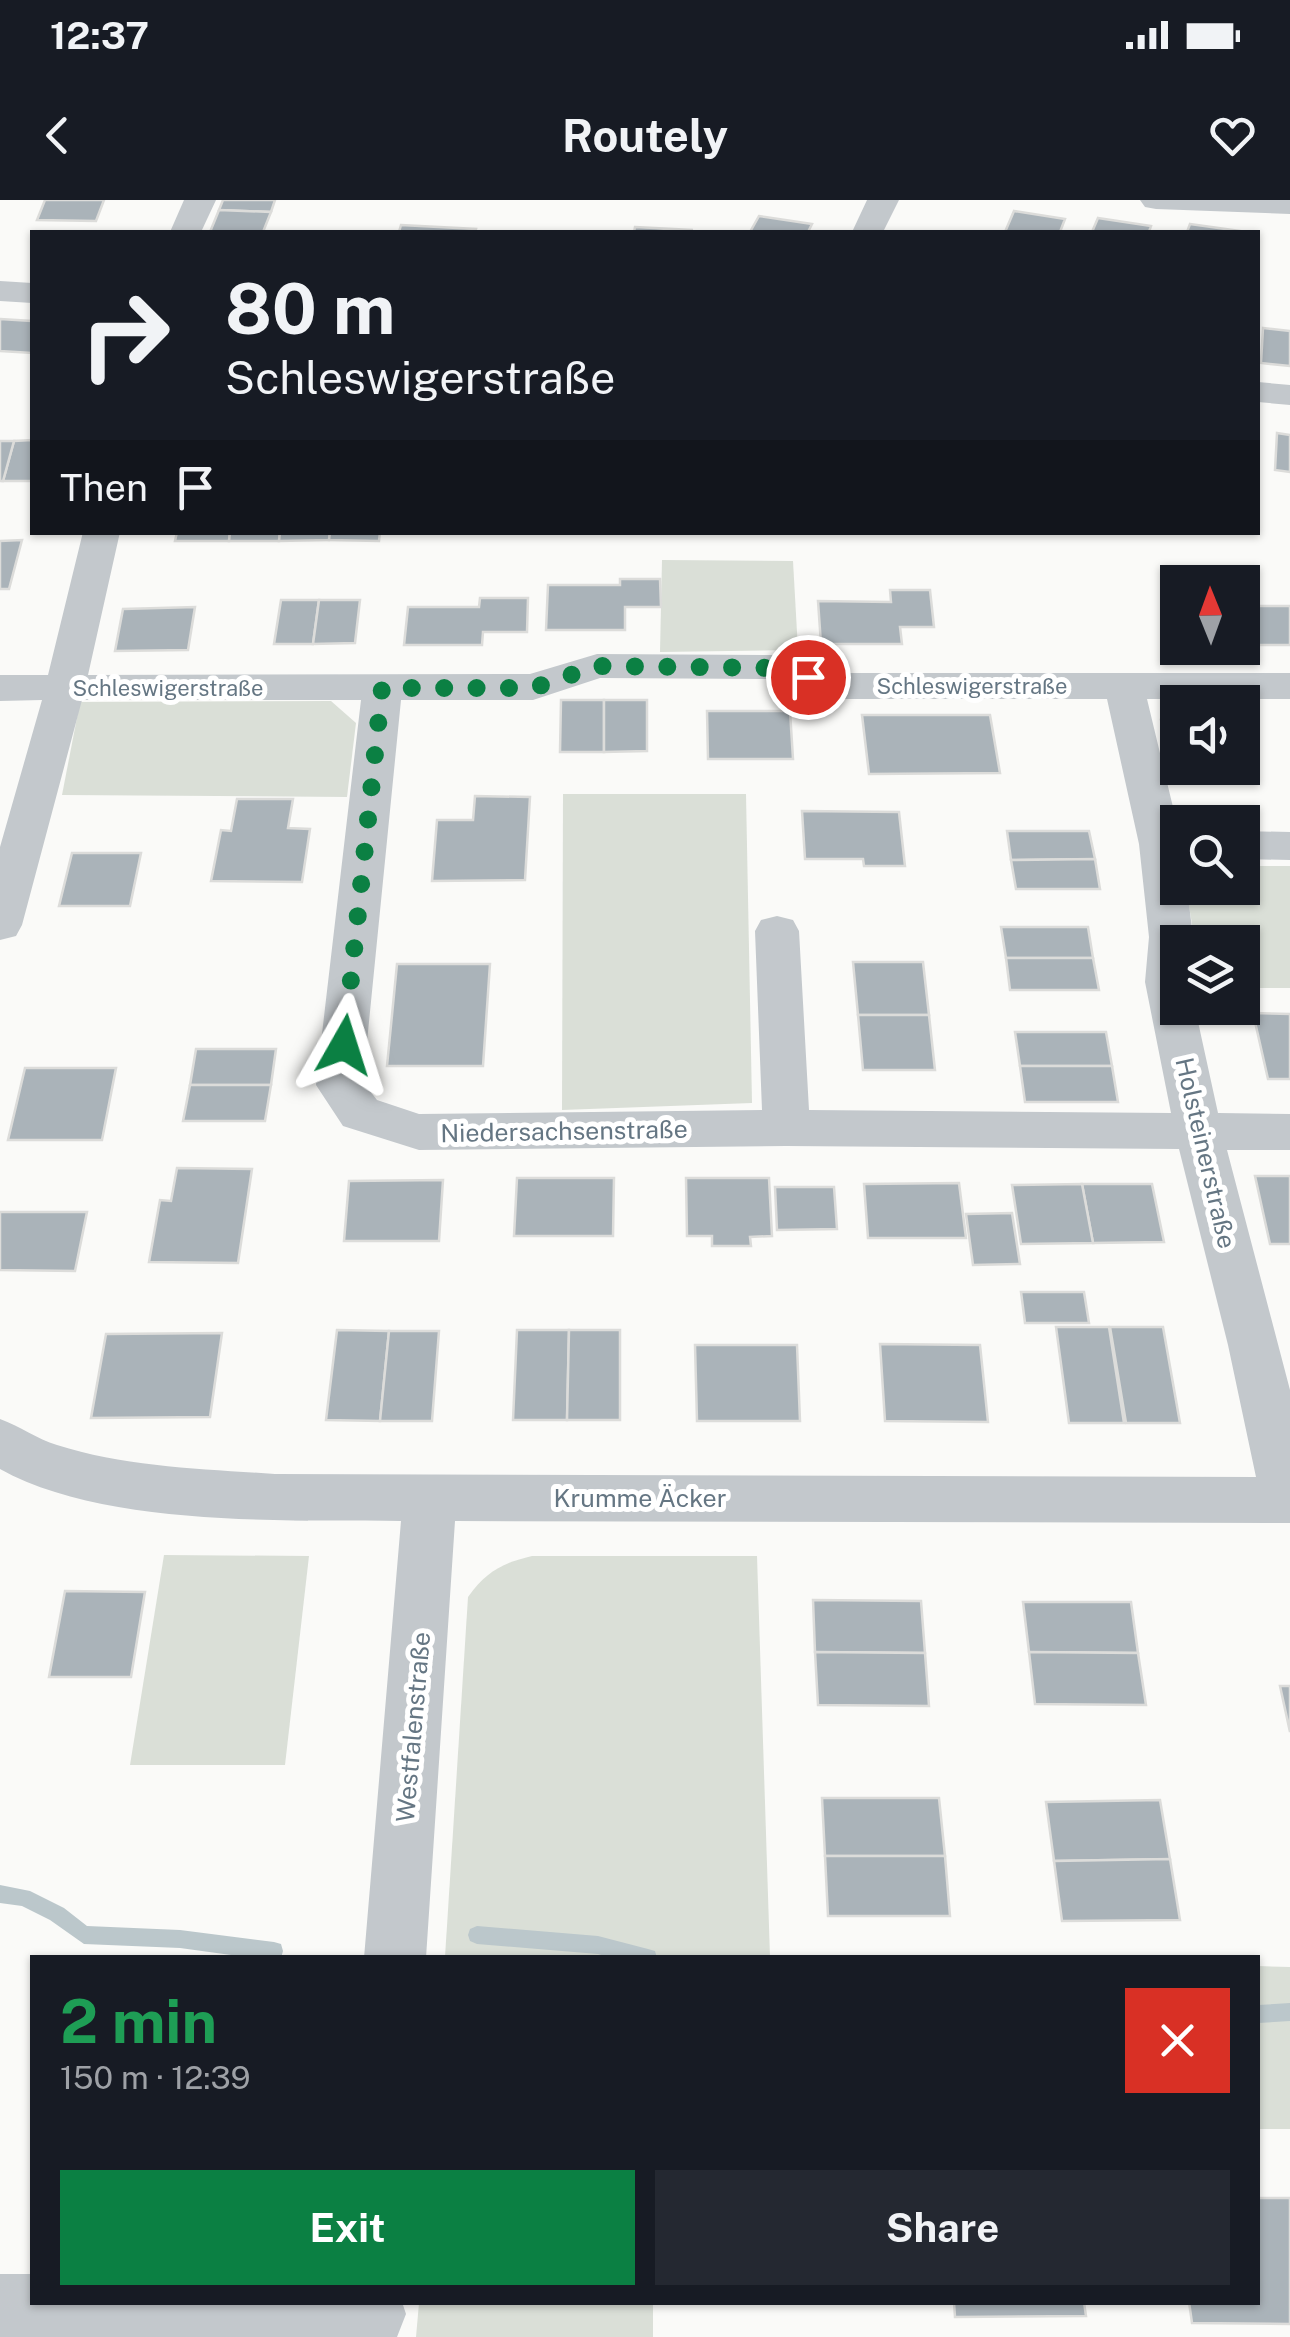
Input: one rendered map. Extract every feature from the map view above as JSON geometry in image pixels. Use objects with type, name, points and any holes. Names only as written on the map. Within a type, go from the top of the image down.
[{"type":"street","points":[[187,230],[200,200]]},
{"type":"street","points":[[869,230],[883,200]]},
{"type":"street","points":[[1156,200],[1290,206]]},
{"type":"street","points":[[0,291],[30,293]]},
{"type":"street","points":[[1260,392],[1290,395]]},
{"type":"street","points":[[0,925],[65,688],[101,535]]},
{"type":"street","name":"Schleswigerstraße","points":[[0,688],[533,688],[597,666],[784,668],[832,686],[1290,686]]},
{"type":"street","name":"Holsteinerstraße","points":[[1124,686],[1160,812]]},
{"type":"street","name":"Niedersachsenstraße","points":[[382,688],[340,1085],[360,1114],[419,1132],[786,1128],[1290,1132]]},
{"type":"street","points":[[1260,846],[1290,846]]},
{"type":"street","name":"Holsteinerstraße","points":[[1170,905],[1168,982],[1198,1131],[1289,1500]]},
{"type":"street","points":[[777,931],[786,1128]]},
{"type":"street","name":"Krumme Äcker","points":[[0,1440],[14,1453],[68,1470],[171,1492],[430,1498],[1289,1500]]},
{"type":"street","name":"Westfalenstraße","points":[[396,1955],[430,1498]]},
{"type":"street","points":[[0,2308],[371,2318]]},
{"type":"shaded area","points":[[662,560],[793,561],[798,650],[660,652]]},
{"type":"shaded area","points":[[331,701],[356,723],[347,797],[62,795],[80,702]]},
{"type":"shaded area","points":[[563,794],[746,794],[752,1103],[562,1110]]},
{"type":"shaded area","points":[[1260,866],[1290,866],[1290,988],[1260,988],[1260,925],[1192,925],[1189,905],[1260,905]]},
{"type":"shaded area","points":[[164,1555],[309,1556],[285,1765],[130,1765]]},
{"type":"shaded area","points":[[532,1556],[757,1556],[770,1955],[445,1955],[468,1597],[481,1581],[512,1562]]},
{"type":"shaded area","points":[[1260,1966],[1290,1967],[1290,2129],[1260,2129]]},
{"type":"shaded area","points":[[419,2305],[653,2305],[653,2337],[416,2337]]},
{"type":"building","points":[[45,200],[104,200],[96,221],[37,220]]},
{"type":"building","points":[[223,200],[275,200],[271,212],[219,210]]},
{"type":"building","points":[[219,210],[271,212],[264,230],[211,230]]},
{"type":"building","points":[[1014,211],[1065,219],[1061,230],[1006,230]]},
{"type":"building","points":[[759,216],[812,224],[809,230],[751,230]]},
{"type":"building","points":[[1098,218],[1151,226],[1150,230],[1093,230]]},
{"type":"building","points":[[1190,224],[1233,230],[1188,230]]},
{"type":"building","points":[[401,225],[476,229],[476,230],[400,230]]},
{"type":"building","points":[[635,227],[693,230],[634,230]]},
{"type":"building","points":[[0,319],[30,321],[30,353],[0,351]]},
{"type":"building","points":[[1263,328],[1290,331],[1290,366],[1261,363]]},
{"type":"building","points":[[1277,433],[1290,435],[1290,472],[1275,470]]},
{"type":"building","points":[[30,440],[30,481],[3,481],[14,441]]},
{"type":"building","points":[[0,441],[14,441],[3,481],[0,481]]},
{"type":"building","points":[[176,535],[230,535],[229,541],[175,541]]},
{"type":"building","points":[[230,535],[280,535],[279,541],[229,541]]},
{"type":"building","points":[[280,535],[330,535],[329,540],[279,541]]},
{"type":"building","points":[[330,535],[380,535],[379,541],[329,540]]},
{"type":"building","points":[[22,540],[9,589],[0,589],[0,541]]},
{"type":"building","points":[[620,579],[660,579],[661,607],[625,607],[625,630],[546,630],[548,585],[620,585]]},
{"type":"building","points":[[890,590],[930,590],[934,627],[900,627],[902,644],[821,644],[818,601],[891,602]]},
{"type":"building","points":[[480,598],[528,598],[527,632],[483,632],[482,645],[404,645],[408,607],[479,607]]},
{"type":"building","points":[[281,600],[319,600],[313,644],[274,644]]},
{"type":"building","points":[[319,600],[360,600],[355,643],[313,644]]},
{"type":"building","points":[[1260,606],[1290,606],[1290,645],[1260,645]]},
{"type":"building","points":[[195,607],[188,650],[115,651],[123,609]]},
{"type":"building","points":[[561,700],[604,700],[604,752],[560,752]]},
{"type":"building","points":[[604,700],[647,700],[647,751],[604,752]]},
{"type":"building","points":[[707,711],[790,711],[793,759],[708,759]]},
{"type":"building","points":[[862,715],[990,715],[1000,773],[869,774]]},
{"type":"building","points":[[475,796],[530,797],[525,880],[432,881],[437,820],[473,820]]},
{"type":"building","points":[[237,799],[293,799],[288,828],[310,829],[302,882],[211,881],[221,830],[231,831]]},
{"type":"building","points":[[802,811],[899,812],[905,866],[864,866],[863,859],[805,859]]},
{"type":"building","points":[[1007,831],[1089,831],[1095,859],[1011,860]]},
{"type":"building","points":[[72,853],[141,853],[130,906],[59,906]]},
{"type":"building","points":[[1095,859],[1100,889],[1016,889],[1011,860]]},
{"type":"building","points":[[1001,927],[1088,927],[1093,958],[1006,958]]},
{"type":"building","points":[[1006,958],[1093,958],[1099,990],[1010,990]]},
{"type":"building","points":[[853,962],[923,962],[929,1015],[858,1015]]},
{"type":"building","points":[[397,964],[490,964],[483,1066],[387,1066]]},
{"type":"building","points":[[1260,1013],[1290,1014],[1290,1079],[1268,1079],[1256,1025],[1260,1025]]},
{"type":"building","points":[[858,1015],[929,1015],[935,1070],[863,1070]]},
{"type":"building","points":[[1015,1032],[1106,1032],[1112,1066],[1020,1066]]},
{"type":"building","points":[[196,1049],[276,1049],[271,1085],[190,1085]]},
{"type":"building","points":[[1020,1066],[1112,1066],[1118,1102],[1025,1102]]},
{"type":"building","points":[[25,1068],[116,1068],[102,1140],[8,1140]]},
{"type":"building","points":[[190,1085],[271,1085],[265,1121],[183,1121]]},
{"type":"building","points":[[177,1168],[252,1169],[238,1263],[149,1262],[160,1200],[171,1201]]},
{"type":"building","points":[[1255,1176],[1290,1176],[1290,1244],[1270,1244]]},
{"type":"building","points":[[517,1178],[614,1178],[613,1236],[514,1236]]},
{"type":"building","points":[[686,1178],[769,1178],[772,1236],[750,1237],[751,1246],[712,1246],[712,1236],[687,1236]]},
{"type":"building","points":[[443,1180],[439,1241],[344,1241],[349,1181]]},
{"type":"building","points":[[959,1183],[966,1238],[868,1238],[864,1184]]},
{"type":"building","points":[[1082,1184],[1152,1184],[1164,1242],[1093,1243]]},
{"type":"building","points":[[1082,1184],[1093,1243],[1021,1244],[1012,1185]]},
{"type":"building","points":[[775,1187],[834,1187],[837,1229],[777,1230]]},
{"type":"building","points":[[0,1212],[87,1212],[75,1271],[0,1270]]},
{"type":"building","points":[[1012,1213],[1020,1264],[973,1265],[966,1214]]},
{"type":"building","points":[[1021,1292],[1084,1292],[1089,1323],[1025,1323]]},
{"type":"building","points":[[1056,1327],[1109,1327],[1124,1423],[1069,1423]]},
{"type":"building","points":[[1110,1327],[1163,1327],[1180,1423],[1126,1423]]},
{"type":"building","points":[[337,1330],[389,1331],[380,1421],[326,1420]]},
{"type":"building","points":[[517,1330],[569,1330],[567,1420],[513,1420]]},
{"type":"building","points":[[569,1330],[620,1330],[620,1420],[567,1420]]},
{"type":"building","points":[[389,1331],[439,1331],[432,1421],[380,1421]]},
{"type":"building","points":[[222,1333],[210,1417],[91,1418],[106,1334]]},
{"type":"building","points":[[880,1344],[980,1345],[988,1422],[885,1421]]},
{"type":"building","points":[[695,1345],[797,1345],[800,1421],[697,1421]]},
{"type":"building","points":[[65,1591],[145,1592],[131,1677],[49,1677]]},
{"type":"building","points":[[813,1600],[921,1601],[925,1653],[815,1652]]},
{"type":"building","points":[[1023,1602],[1131,1602],[1138,1653],[1029,1652]]},
{"type":"building","points":[[815,1652],[925,1653],[929,1706],[818,1705]]},
{"type":"building","points":[[1029,1652],[1138,1653],[1146,1705],[1035,1704]]},
{"type":"building","points":[[1280,1686],[1290,1686],[1290,1732]]},
{"type":"building","points":[[822,1798],[939,1798],[945,1856],[825,1856]]},
{"type":"building","points":[[1160,1800],[1170,1859],[1054,1861],[1046,1802]]},
{"type":"building","points":[[825,1856],[945,1856],[950,1916],[828,1916]]},
{"type":"building","points":[[1170,1859],[1180,1920],[1062,1921],[1054,1861]]},
{"type":"building","points":[[1260,2198],[1290,2198],[1290,2324],[1192,2323],[1189,2305],[1260,2305]]},
{"type":"building","points":[[954,2305],[1084,2305],[1086,2316],[955,2317]]},
{"type":"waterway","points":[[0,1894],[24,1897],[57,1914],[84,1935],[180,1939],[274,1951]]},
{"type":"waterway","points":[[477,1935],[598,1945],[636,1955]]},
{"type":"waterway","points":[[1260,2014],[1290,2012]]},
{"type":"route","points":[[344,1045],[382,688],[533,688],[597,666],[784,668],[808,677]]}]
